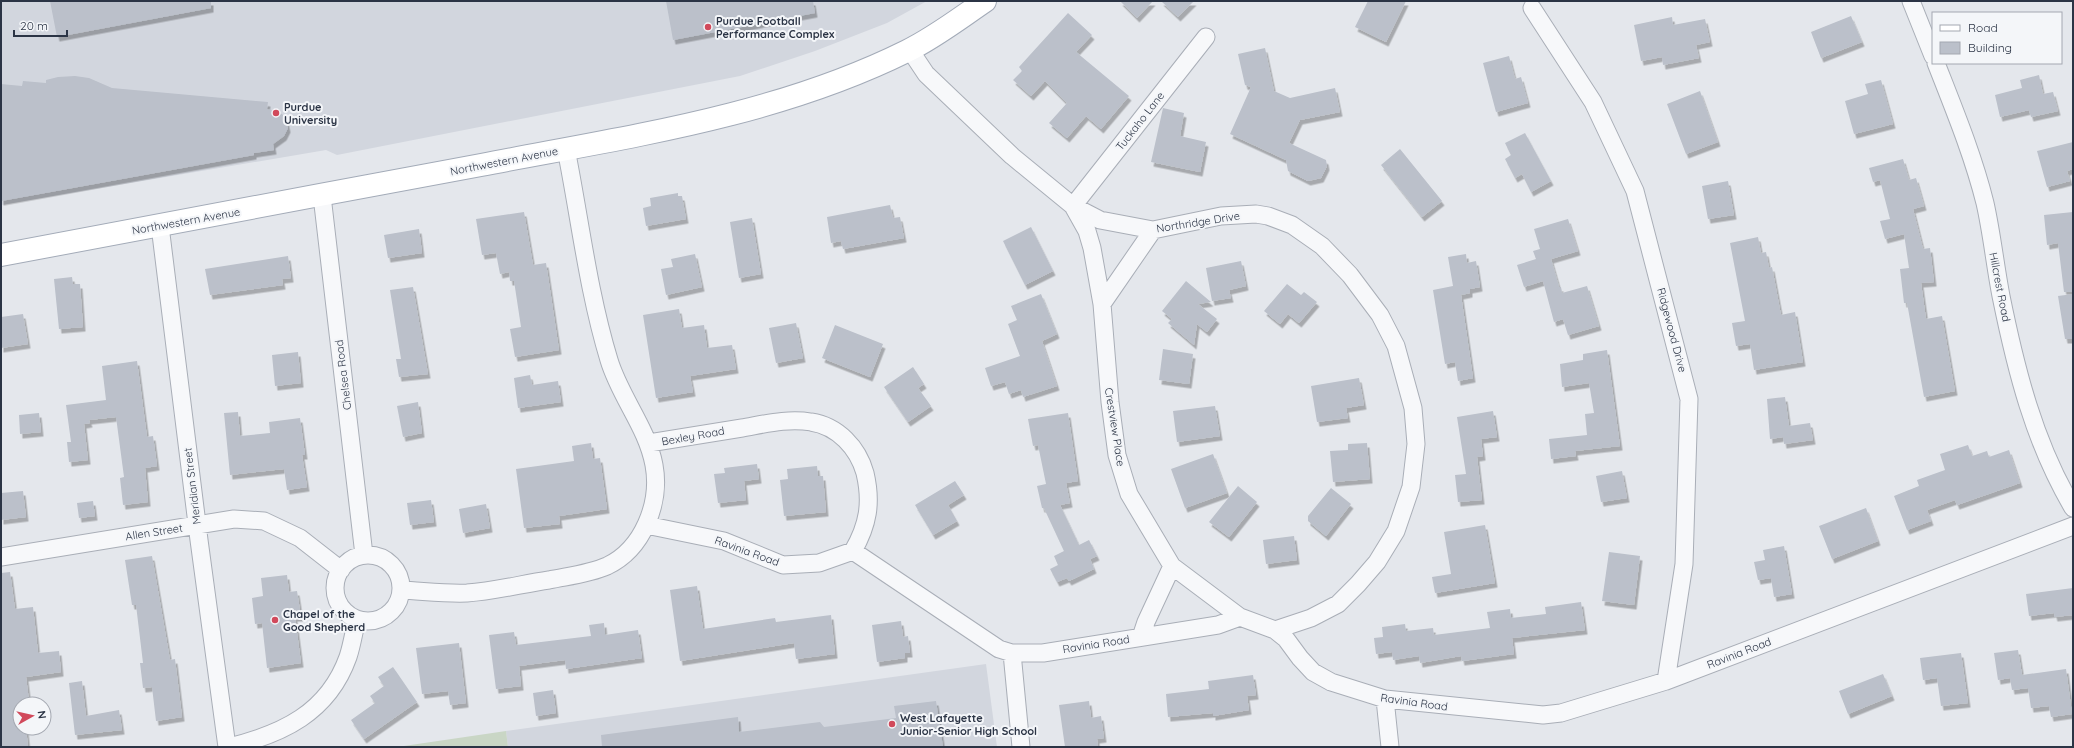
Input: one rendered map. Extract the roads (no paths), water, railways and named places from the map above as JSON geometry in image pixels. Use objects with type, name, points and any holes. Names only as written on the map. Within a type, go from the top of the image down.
[{"type":"main road","name":"Northwestern Avenue","points":[[1,255],[322,196],[728,116],[776,103],[841,81],[910,50],[985,1]]},
{"type":"street","points":[[1911,1],[1932,54]]},
{"type":"street","name":"Ridgewood Drive","points":[[1532,8],[1593,102],[1636,191],[1689,399],[1684,564],[1666,681]]},
{"type":"street","name":"Tuckaho Lane","points":[[1073,206],[1206,36]]},
{"type":"street","name":"Northridge Drive","points":[[910,50],[926,74],[1006,151],[1073,206],[1100,220],[1153,230],[1221,216],[1256,214],[1292,225],[1322,246],[1350,275],[1380,315],[1396,346],[1413,408],[1416,444],[1411,487],[1396,531],[1377,562],[1338,604],[1311,618],[1275,630]]},
{"type":"street","name":"Hillcrest Road","points":[[1936,64],[1961,125],[1985,204],[2001,296],[2019,378],[2035,429],[2061,488],[2073,508]]},
{"type":"street","name":"Bexley Road","points":[[566,149],[596,313],[606,350],[612,371],[649,443],[785,421],[812,422],[834,431],[847,440],[862,461],[868,485],[868,504],[863,533],[853,551]]},
{"type":"street","name":"Chelsea Road","points":[[322,196],[364,555]]},
{"type":"street","name":"Northridge Drive","points":[[1073,206],[1087,231],[1092,248],[1102,304]]},
{"type":"street","name":"Meridian Street","points":[[160,226],[197,525],[228,747]]},
{"type":"street","points":[[1102,304],[1153,230]]},
{"type":"street","name":"Crestview Place","points":[[1102,304],[1110,402],[1117,455],[1129,494],[1172,566],[1240,617]]},
{"type":"street","points":[[401,590],[465,593],[578,574],[607,566],[630,550],[646,526],[656,494],[655,467],[649,443]]},
{"type":"street","name":"Allen Street","points":[[1,557],[234,519],[264,521],[300,538],[340,570]]},
{"type":"street","name":"Ravinia Road","points":[[646,526],[724,541],[783,564],[819,563],[853,551],[999,649],[1012,653],[1043,652],[1218,625],[1240,617],[1275,630],[1286,639],[1300,658],[1314,672],[1330,682],[1385,699],[1543,715],[1561,713],[1666,681],[2073,526]]},
{"type":"street","points":[[364,555],[383,558],[391,564],[400,580],[401,590],[394,608],[377,620],[367,621],[357,619],[345,611],[337,598],[336,578],[340,570],[355,557],[364,555]]},
{"type":"street","points":[[1141,637],[1146,622],[1172,566]]},
{"type":"street","points":[[228,747],[275,734],[296,722],[318,705],[335,684],[348,658],[357,619]]},
{"type":"street","points":[[1012,653],[1021,747]]},
{"type":"street","points":[[1385,699],[1390,747]]},
{"type":"place","name":"Purdue Football Performance Complex","points":[[708,27]]},
{"type":"place","name":"Purdue University","points":[[276,113]]},
{"type":"place","name":"Chapel of the Good Shepherd","points":[[275,620]]},
{"type":"place","name":"West Lafayette Junior-Senior High School","points":[[892,724]]}]
